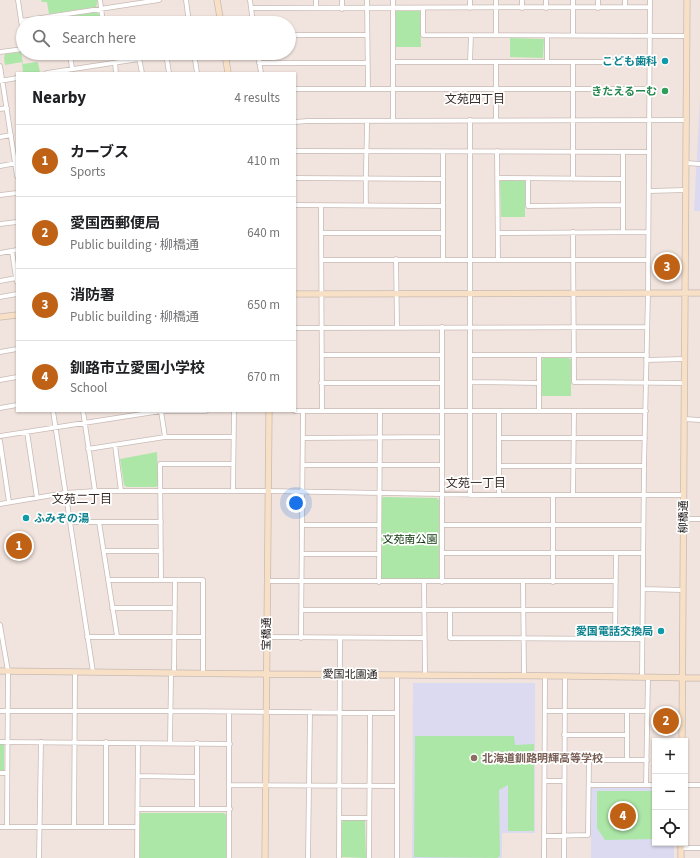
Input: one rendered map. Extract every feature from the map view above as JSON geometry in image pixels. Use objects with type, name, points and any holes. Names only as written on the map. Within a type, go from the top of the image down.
[{"type":"street","points":[[18,0],[20,16]]},
{"type":"street","points":[[100,0],[102,16]]},
{"type":"street","points":[[52,16],[127,2],[158,0]]},
{"type":"street","points":[[186,0],[189,16]]},
{"type":"street","points":[[217,0],[219,16]]},
{"type":"street","points":[[250,0],[252,16]]},
{"type":"street","points":[[316,0],[316,8]]},
{"type":"street","points":[[342,0],[342,9]]},
{"type":"street","points":[[367,0],[368,89]]},
{"type":"street","points":[[393,0],[393,120]]},
{"type":"street","points":[[470,0],[470,8]]},
{"type":"street","points":[[496,0],[496,35]]},
{"type":"street","points":[[522,0],[522,8]]},
{"type":"street","points":[[546,0],[546,8]]},
{"type":"street","points":[[573,0],[573,35]]},
{"type":"street","points":[[598,0],[598,8]]},
{"type":"street","points":[[625,0],[625,8]]},
{"type":"street","points":[[646,785],[647,711],[642,639],[648,293],[650,0]]},
{"type":"street","name":"柳橋通","points":[[682,738],[687,0]]},
{"type":"street","points":[[251,8],[342,9],[650,7]]},
{"type":"street","points":[[423,8],[423,35],[687,36]]},
{"type":"street","points":[[296,35],[367,35]]},
{"type":"street","points":[[470,35],[470,62]]},
{"type":"street","points":[[547,62],[548,35]]},
{"type":"street","points":[[0,52],[16,50]]},
{"type":"street","points":[[71,60],[72,69]]},
{"type":"street","points":[[53,72],[133,60]]},
{"type":"street","points":[[139,60],[142,72]]},
{"type":"street","points":[[167,60],[169,72]]},
{"type":"street","points":[[195,60],[197,72]]},
{"type":"street","points":[[226,60],[228,72]]},
{"type":"street","points":[[261,72],[259,62],[367,63]]},
{"type":"street","points":[[393,62],[650,62]]},
{"type":"street","points":[[496,62],[496,120]]},
{"type":"street","points":[[573,62],[573,178]]},
{"type":"street","points":[[114,63],[116,72]]},
{"type":"street","points":[[0,66],[1,80],[16,164],[0,166]]},
{"type":"street","points":[[1,80],[16,78]]},
{"type":"street","points":[[296,89],[649,89]]},
{"type":"street","points":[[0,109],[7,108]]},
{"type":"street","points":[[296,122],[367,120],[687,120]]},
{"type":"street","points":[[366,206],[365,179],[368,152],[367,120]]},
{"type":"street","points":[[470,120],[470,495]]},
{"type":"street","points":[[0,137],[11,135]]},
{"type":"street","points":[[296,151],[649,152]]},
{"type":"street","points":[[497,151],[498,260]]},
{"type":"street","points":[[443,152],[443,260]]},
{"type":"street","points":[[623,152],[623,232]]},
{"type":"street","points":[[686,164],[700,164]]},
{"type":"street","points":[[296,178],[443,179]]},
{"type":"street","points":[[498,178],[622,179]]},
{"type":"street","points":[[528,178],[528,206],[622,206]]},
{"type":"street","points":[[649,190],[686,190]]},
{"type":"street","points":[[0,195],[16,193]]},
{"type":"street","points":[[296,205],[442,206]]},
{"type":"street","points":[[321,206],[322,411]]},
{"type":"street","points":[[0,224],[16,222]]},
{"type":"street","points":[[573,232],[574,382],[684,383]]},
{"type":"street","points":[[498,233],[648,232]]},
{"type":"street","points":[[322,233],[443,233]]},
{"type":"street","points":[[0,253],[14,250],[16,270]]},
{"type":"street","points":[[322,260],[648,260]]},
{"type":"street","points":[[396,260],[396,327]]},
{"type":"street","points":[[0,281],[16,280]]},
{"type":"street","points":[[296,294],[700,293]]},
{"type":"street","points":[[0,297],[16,294]]},
{"type":"street","points":[[0,317],[16,315]]},
{"type":"street","points":[[442,327],[442,582]]},
{"type":"street","points":[[296,328],[647,327]]},
{"type":"street","points":[[0,352],[16,349]]},
{"type":"street","points":[[322,355],[442,355]]},
{"type":"street","points":[[470,355],[573,355],[684,359]]},
{"type":"street","points":[[539,355],[539,411]]},
{"type":"street","points":[[0,380],[16,377]]},
{"type":"street","points":[[470,382],[539,383]]},
{"type":"street","points":[[321,383],[442,383]]},
{"type":"street","points":[[0,408],[16,405]]},
{"type":"street","points":[[296,411],[646,411]]},
{"type":"street","points":[[301,638],[303,411]]},
{"type":"street","points":[[379,582],[380,411]]},
{"type":"street","points":[[499,411],[499,495]]},
{"type":"street","points":[[573,495],[574,411]]},
{"type":"street","points":[[53,412],[93,672]]},
{"type":"street","points":[[83,412],[95,491]]},
{"type":"street","points":[[0,436],[155,412]]},
{"type":"street","points":[[161,412],[165,437]]},
{"type":"street","points":[[233,491],[234,412]]},
{"type":"street","name":"宝橋通","points":[[265,858],[269,412]]},
{"type":"street","points":[[684,420],[700,420]]},
{"type":"street","points":[[26,432],[37,498]]},
{"type":"street","points":[[88,449],[165,437],[234,437]]},
{"type":"street","points":[[303,438],[442,437]]},
{"type":"street","points":[[499,438],[645,438]]},
{"type":"street","points":[[0,441],[9,502]]},
{"type":"street","points":[[115,445],[122,491]]},
{"type":"street","points":[[161,579],[160,464],[233,464]]},
{"type":"street","points":[[303,465],[442,465]]},
{"type":"street","points":[[499,466],[644,466]]},
{"type":"street","points":[[0,504],[66,493],[95,491],[268,491],[442,495],[683,495]]},
{"type":"street","points":[[553,495],[553,582]]},
{"type":"street","points":[[683,519],[700,520]]},
{"type":"street","points":[[70,522],[161,522]]},
{"type":"street","points":[[99,522],[117,636]]},
{"type":"street","points":[[302,525],[380,525]]},
{"type":"street","points":[[442,525],[643,525]]},
{"type":"street","points":[[104,551],[161,551]]},
{"type":"street","points":[[442,553],[643,553]]},
{"type":"street","points":[[615,638],[616,553]]},
{"type":"street","points":[[302,554],[379,554]]},
{"type":"street","points":[[108,580],[203,580],[203,673]]},
{"type":"street","points":[[170,743],[170,711],[175,636],[175,580]]},
{"type":"street","points":[[267,582],[616,581]]},
{"type":"street","points":[[424,582],[425,675]]},
{"type":"street","points":[[523,582],[524,676]]},
{"type":"street","points":[[643,589],[682,590]]},
{"type":"street","points":[[112,608],[175,608]]},
{"type":"street","points":[[301,610],[615,610]]},
{"type":"street","points":[[450,610],[450,638],[642,639]]},
{"type":"street","points":[[0,625],[8,671],[7,827]]},
{"type":"street","points":[[87,637],[203,637]]},
{"type":"street","points":[[266,637],[424,638]]},
{"type":"street","points":[[340,638],[340,858]]},
{"type":"street","name":"愛国北園通","points":[[0,671],[173,674],[340,674],[700,678]]},
{"type":"street","points":[[74,827],[75,672]]},
{"type":"street","points":[[397,675],[397,858]]},
{"type":"street","points":[[544,858],[545,676]]},
{"type":"street","points":[[564,858],[565,676]]},
{"type":"street","points":[[0,710],[397,713]]},
{"type":"street","points":[[545,711],[647,711]]},
{"type":"street","points":[[627,711],[627,760]]},
{"type":"street","points":[[229,712],[229,858]]},
{"type":"street","points":[[308,858],[310,712]]},
{"type":"street","points":[[369,858],[368,818],[370,786],[370,713]]},
{"type":"street","points":[[564,735],[627,735]]},
{"type":"street","points":[[0,742],[230,744]]},
{"type":"street","points":[[40,858],[41,742]]},
{"type":"street","points":[[106,742],[106,827]]},
{"type":"street","points":[[137,858],[138,743]]},
{"type":"street","points":[[197,743],[197,808]]},
{"type":"street","points":[[564,760],[646,760]]},
{"type":"street","points":[[544,836],[588,835],[589,760]]},
{"type":"street","points":[[0,773],[7,773]]},
{"type":"street","points":[[138,776],[197,777]]},
{"type":"street","points":[[545,781],[564,781]]},
{"type":"street","points":[[589,785],[652,785]]},
{"type":"street","points":[[688,785],[700,785]]},
{"type":"street","points":[[230,786],[397,786]]},
{"type":"street","points":[[138,809],[230,809]]},
{"type":"street","points":[[340,818],[368,818]]},
{"type":"street","points":[[0,827],[137,827]]},
{"type":"street","points":[[681,858],[681,846],[700,848]]},
{"type":"shaded area","points":[[700,98],[700,211],[694,211]]},
{"type":"shaded area","name":"北海道釧路明輝高等学校","points":[[413,683],[535,683],[535,833],[502,833],[502,858],[412,858]]},
{"type":"shaded area","points":[[591,788],[652,788],[652,846],[674,846],[674,858],[591,858]]},
{"type":"green space","points":[[41,0],[97,0],[97,4],[96,7],[49,14],[47,2],[42,2]]},
{"type":"green space","points":[[396,11],[420,11],[421,47],[396,47]]},
{"type":"green space","points":[[97,12],[99,16],[72,16]]},
{"type":"green space","points":[[510,38],[544,39],[543,58],[510,57]]},
{"type":"green space","points":[[16,53],[16,60],[22,60],[23,64],[37,62],[40,72],[23,72],[22,62],[5,65],[5,54]]},
{"type":"green space","points":[[525,180],[525,217],[501,217],[500,181]]},
{"type":"green space","points":[[543,358],[571,359],[571,396],[542,396]]},
{"type":"green space","points":[[157,452],[158,485],[156,487],[127,487],[124,485],[120,459]]},
{"type":"green space","name":"文苑南公園","points":[[383,497],[437,498],[439,500],[439,579],[381,578]]},
{"type":"green space","name":"北海道釧路明輝高等学校","points":[[415,736],[514,736],[515,745],[534,744],[534,831],[508,831],[508,785],[499,790],[500,856],[497,858],[414,857]]},
{"type":"green space","points":[[0,744],[4,744],[4,771],[0,771]]},
{"type":"green space","points":[[597,791],[652,791],[652,839],[605,840],[597,828]]},
{"type":"green space","points":[[140,813],[224,813],[226,815],[226,858],[140,858]]},
{"type":"green space","points":[[344,820],[365,820],[366,858],[342,857],[342,822]]},
{"type":"place","name":"こども歯科","points":[[665,61]]},
{"type":"place","name":"きたえるーむ","points":[[665,91]]},
{"type":"place","name":"消防署","points":[[667,267]]},
{"type":"place","name":"ふみぞの湯","points":[[26,518]]},
{"type":"place","name":"カーブス","points":[[19,546]]},
{"type":"place","name":"愛国電話交換局","points":[[661,631]]},
{"type":"place","name":"愛国西郵便局","points":[[666,721]]},
{"type":"place","name":"北海道釧路明輝高等学校","points":[[474,758]]},
{"type":"place","name":"釧路市立愛国小学校","points":[[623,816]]},
{"type":"district","name":"文苑四丁目","points":[[475,99]]},
{"type":"district","name":"文苑一丁目","points":[[476,483]]},
{"type":"district","name":"文苑二丁目","points":[[82,499]]}]
